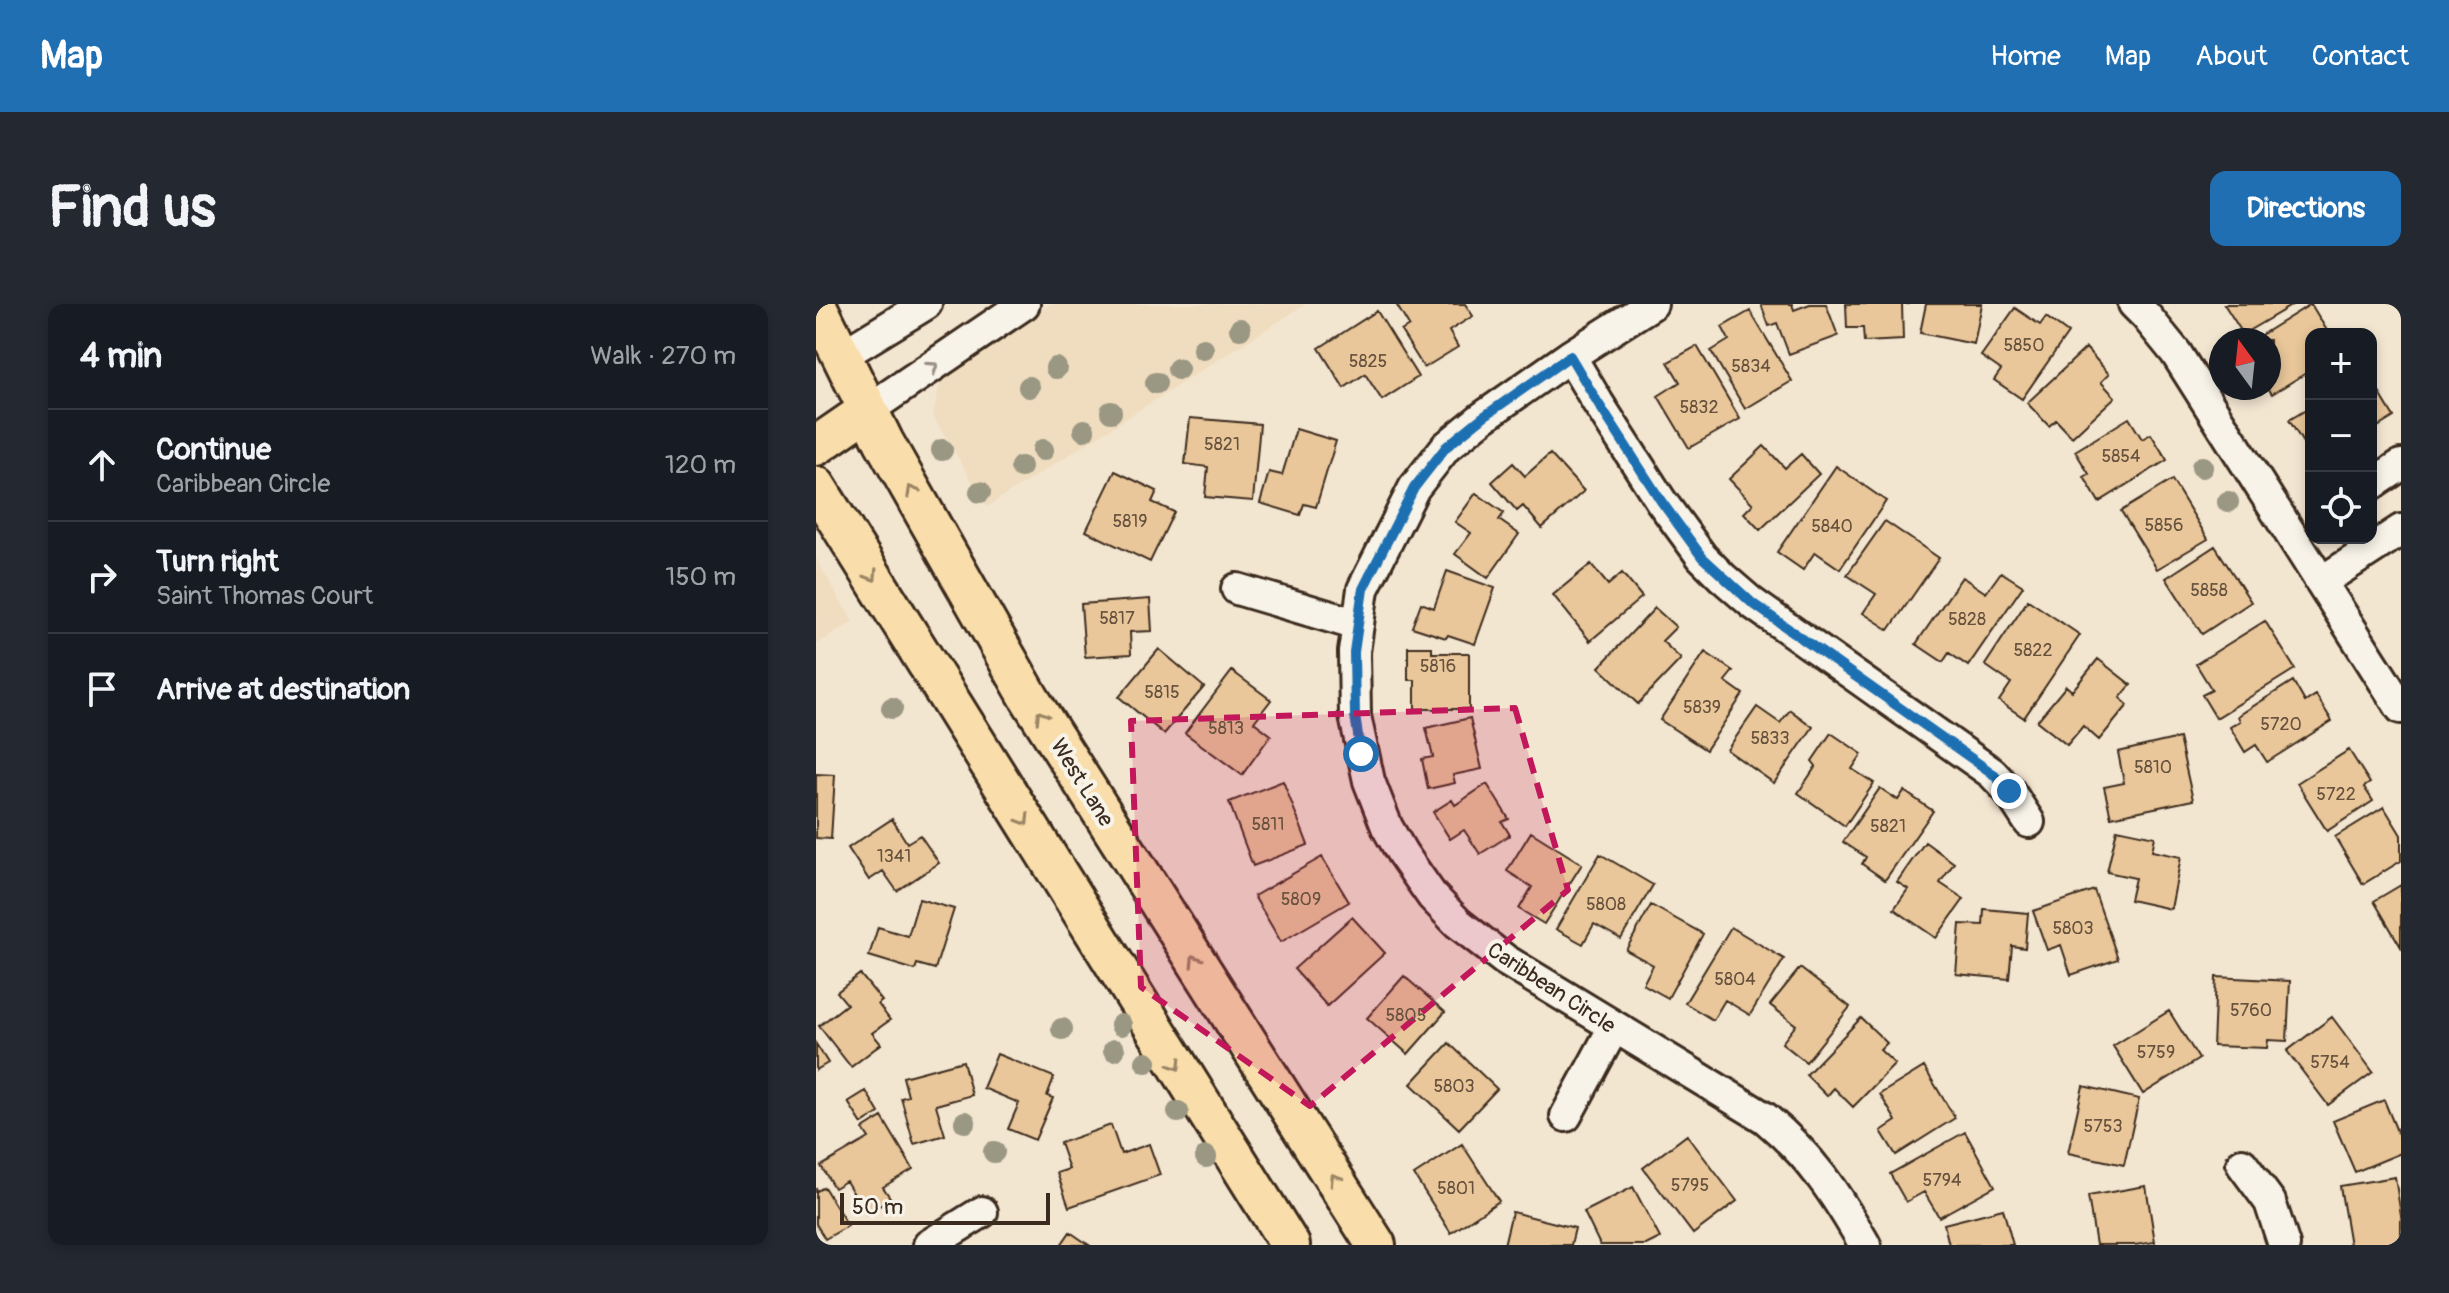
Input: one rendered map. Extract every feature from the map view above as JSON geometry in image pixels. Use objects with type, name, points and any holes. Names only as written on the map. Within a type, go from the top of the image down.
[{"type":"main road","name":"West Lane","points":[[816,304],[829,363],[868,410],[1030,699],[1376,1245]]},
{"type":"main road","points":[[816,446],[868,410]]},
{"type":"main road","points":[[816,486],[1290,1245]]},
{"type":"street","points":[[829,363],[926,304]]},
{"type":"street","points":[[868,410],[1024,304]]},
{"type":"street","name":"Caribbean Circle","points":[[1652,304],[1483,417],[1446,447],[1414,488],[1363,589],[1354,664],[1355,716],[1361,754],[1383,815],[1402,853],[1432,896],[1458,923],[1505,960],[1765,1118],[1820,1172],[1865,1245]]},
{"type":"street","points":[[2134,304],[2176,353],[2302,530],[2321,582],[2401,708]]},
{"type":"street","points":[[1570,356],[1661,501],[1702,557],[1752,603],[1992,773],[2009,791],[2029,822]]},
{"type":"street","points":[[2377,481],[2401,465]]},
{"type":"street","points":[[2321,582],[2401,530]]},
{"type":"street","points":[[1237,589],[1358,625]]},
{"type":"street","points":[[1566,1116],[1614,1027]]},
{"type":"street","points":[[2242,1164],[2270,1202],[2284,1245]]},
{"type":"street","points":[[929,1245],[982,1212]]},
{"type":"highlighted area","points":[[1515,708],[1568,890],[1310,1106],[1141,987],[1131,721]]},
{"type":"shaded area","points":[[1050,304],[1306,304],[987,507],[933,416],[940,381]]},
{"type":"shaded area","points":[[816,558],[853,622],[816,645]]},
{"type":"building","points":[[1396,304],[1465,304],[1473,316],[1449,331],[1458,347],[1424,368],[1401,331],[1409,326]]},
{"type":"building","points":[[1761,304],[1792,304],[1794,310],[1810,304],[1826,304],[1838,336],[1789,354],[1777,323],[1769,326]]},
{"type":"building","points":[[1846,304],[1902,304],[1903,340],[1864,342],[1863,328],[1847,328]]},
{"type":"building","points":[[1926,304],[1982,304],[1974,344],[1920,333]]},
{"type":"building","points":[[2224,304],[2294,304],[2253,328],[2239,328]]},
{"type":"building","points":[[2311,304],[2325,328],[2305,328],[2305,374],[2281,388],[2281,328],[2272,328]]},
{"type":"building","points":[[2015,308],[2040,325],[2046,317],[2068,333],[2022,399],[1994,380],[2001,370],[1981,356]]},
{"type":"building","points":[[1377,311],[1418,377],[1382,400],[1365,374],[1344,388],[1319,348]]},
{"type":"building","points":[[1750,311],[1792,381],[1745,409],[1711,351],[1729,340],[1722,327]]},
{"type":"building","points":[[1697,346],[1740,419],[1689,448],[1658,396],[1680,382],[1668,362]]},
{"type":"building","points":[[2086,348],[2109,374],[2101,382],[2115,397],[2072,437],[2056,420],[2049,426],[2027,403]]},
{"type":"building","points":[[2377,389],[2394,417],[2377,427]]},
{"type":"building","points":[[2305,411],[2305,446],[2289,420]]},
{"type":"building","points":[[1190,418],[1260,424],[1253,501],[1205,497],[1208,467],[1185,464]]},
{"type":"building","points":[[2129,418],[2142,439],[2151,434],[2167,460],[2099,502],[2084,477],[2089,474],[2075,451]]},
{"type":"building","points":[[1296,429],[1336,441],[1316,507],[1304,504],[1300,515],[1260,503],[1269,472],[1282,475]]},
{"type":"building","points":[[1764,446],[1785,468],[1801,454],[1819,474],[1760,530],[1744,513],[1753,504],[1729,479]]},
{"type":"building","points":[[1550,454],[1584,491],[1542,528],[1523,506],[1517,511],[1492,482],[1513,463],[1525,476]]},
{"type":"building","points":[[1836,466],[1886,501],[1840,569],[1815,552],[1803,570],[1777,552]]},
{"type":"building","points":[[1115,471],[1157,491],[1152,502],[1174,512],[1150,562],[1086,531]]},
{"type":"building","points":[[2172,480],[2208,539],[2157,569],[2121,511]]},
{"type":"building","points":[[1476,493],[1504,513],[1499,520],[1519,534],[1488,578],[1455,554],[1471,533],[1455,522]]},
{"type":"building","points":[[1885,521],[1939,558],[1889,630],[1863,613],[1876,594],[1847,575]]},
{"type":"building","points":[[2215,546],[2251,602],[2202,634],[2166,578]]},
{"type":"building","points":[[1591,564],[1608,585],[1622,573],[1642,597],[1590,641],[1553,595]]},
{"type":"building","points":[[1447,571],[1495,588],[1475,644],[1412,627],[1421,603],[1434,608]]},
{"type":"building","points":[[2001,572],[2023,586],[1968,666],[1949,653],[1943,662],[1916,644],[1962,577],[1986,593]]},
{"type":"building","points":[[1150,599],[1152,631],[1130,632],[1131,654],[1085,657],[1081,604]]},
{"type":"building","points":[[2028,600],[2080,635],[2024,718],[1999,701],[2011,683],[1985,665]]},
{"type":"building","points":[[1655,608],[1676,627],[1662,641],[1681,659],[1638,704],[1599,667]]},
{"type":"building","points":[[2265,621],[2295,669],[2216,718],[2202,695],[2212,690],[2196,664]]},
{"type":"building","points":[[1408,647],[1432,647],[1432,653],[1469,653],[1469,709],[1415,709],[1415,680],[1408,680]]},
{"type":"building","points":[[1159,649],[1204,687],[1164,734],[1119,697]]},
{"type":"building","points":[[1705,652],[1733,671],[1725,681],[1743,694],[1706,750],[1660,720]]},
{"type":"building","points":[[2098,659],[2131,685],[2120,698],[2128,705],[2099,740],[2083,726],[2067,745],[2037,721],[2066,686],[2072,691]]},
{"type":"building","points":[[1232,671],[1271,700],[1254,722],[1271,735],[1242,775],[1185,733]]},
{"type":"building","points":[[2293,681],[2305,702],[2316,695],[2332,721],[2267,762],[2256,745],[2245,752],[2230,727],[2240,721],[2238,716]]},
{"type":"building","points":[[1757,707],[1780,723],[1790,710],[1813,727],[1774,783],[1727,750]]},
{"type":"building","points":[[1470,718],[1482,769],[1453,775],[1455,783],[1428,789],[1422,759],[1433,757],[1426,728]]},
{"type":"building","points":[[1831,733],[1862,754],[1852,769],[1874,783],[1845,826],[1798,793],[1816,766],[1812,761]]},
{"type":"building","points":[[2179,738],[2193,800],[2111,817],[2104,787],[2124,783],[2118,752]]},
{"type":"building","points":[[2349,750],[2370,783],[2364,787],[2373,801],[2327,831],[2297,783]]},
{"type":"building","points":[[816,774],[835,775],[831,839],[816,838]]},
{"type":"building","points":[[1283,781],[1308,845],[1253,866],[1229,802]]},
{"type":"building","points":[[1487,784],[1509,819],[1502,822],[1510,835],[1480,854],[1464,830],[1450,839],[1433,812],[1452,800],[1455,805]]},
{"type":"building","points":[[1880,788],[1898,800],[1904,791],[1933,811],[1885,880],[1862,864],[1866,857],[1843,842]]},
{"type":"building","points":[[2384,807],[2401,835],[2401,861],[2363,884],[2335,837]]},
{"type":"building","points":[[892,819],[907,843],[920,835],[939,863],[897,891],[883,871],[869,880],[848,848]]},
{"type":"building","points":[[2117,829],[2155,837],[2152,851],[2181,857],[2171,909],[2130,900],[2135,878],[2107,872]]},
{"type":"building","points":[[1531,832],[1582,864],[1544,924],[1519,909],[1532,887],[1507,871]]},
{"type":"building","points":[[1925,842],[1954,863],[1940,883],[1964,899],[1936,938],[1894,909],[1908,889],[1897,882]]},
{"type":"building","points":[[1600,854],[1653,885],[1621,939],[1594,924],[1583,944],[1556,929]]},
{"type":"building","points":[[1322,857],[1349,902],[1281,942],[1254,896]]},
{"type":"building","points":[[2401,885],[2401,947],[2374,901]]},
{"type":"building","points":[[2094,890],[2118,959],[2071,975],[2061,945],[2047,950],[2033,911]]},
{"type":"building","points":[[919,899],[954,909],[935,969],[917,964],[915,970],[869,956],[878,927],[908,936]]},
{"type":"building","points":[[1651,905],[1703,934],[1668,998],[1643,984],[1653,965],[1626,950]]},
{"type":"building","points":[[1984,909],[2028,913],[2025,948],[2012,946],[2009,979],[1956,974],[1960,924],[1983,925]]},
{"type":"building","points":[[1352,917],[1385,953],[1327,1006],[1294,969]]},
{"type":"building","points":[[1731,927],[1784,959],[1750,1015],[1725,1000],[1713,1020],[1685,1003]]},
{"type":"building","points":[[1800,968],[1850,1007],[1806,1062],[1782,1043],[1796,1025],[1770,1005]]},
{"type":"building","points":[[860,974],[882,1001],[878,1004],[890,1020],[872,1033],[881,1044],[851,1067],[819,1026],[847,1004],[837,992]]},
{"type":"building","points":[[1404,976],[1445,1012],[1408,1054],[1367,1018]]},
{"type":"building","points":[[2216,977],[2290,981],[2287,1041],[2268,1040],[2267,1048],[2213,1046]]},
{"type":"building","points":[[2169,1011],[2199,1059],[2143,1094],[2113,1046]]},
{"type":"building","points":[[2332,1017],[2373,1072],[2328,1105],[2287,1051]]},
{"type":"building","points":[[1861,1018],[1887,1043],[1880,1050],[1895,1064],[1853,1107],[1834,1088],[1827,1096],[1806,1075]]},
{"type":"building","points":[[1449,1043],[1497,1089],[1459,1129],[1411,1084]]},
{"type":"building","points":[[816,1044],[828,1063],[816,1070]]},
{"type":"building","points":[[997,1054],[1054,1077],[1047,1096],[1053,1098],[1035,1140],[1008,1129],[1019,1103],[983,1088]]},
{"type":"building","points":[[963,1061],[972,1095],[936,1105],[945,1135],[914,1144],[901,1098],[908,1096],[903,1077]]},
{"type":"building","points":[[1924,1067],[1955,1118],[1896,1155],[1881,1131],[1896,1121],[1880,1094]]},
{"type":"building","points":[[2083,1086],[2139,1099],[2124,1165],[2068,1153]]},
{"type":"building","points":[[866,1091],[879,1113],[862,1124],[848,1102]]},
{"type":"building","points":[[2384,1100],[2401,1141],[2401,1153],[2355,1172],[2333,1121]]},
{"type":"building","points":[[882,1117],[913,1169],[883,1187],[891,1199],[866,1214],[846,1181],[834,1188],[821,1166],[869,1138],[863,1129]]},
{"type":"building","points":[[1111,1125],[1121,1154],[1149,1144],[1160,1175],[1069,1207],[1057,1173],[1069,1169],[1060,1143]]},
{"type":"building","points":[[1965,1132],[1995,1186],[1939,1217],[1924,1192],[1906,1202],[1890,1174]]},
{"type":"building","points":[[1687,1135],[1737,1201],[1693,1234],[1643,1168]]},
{"type":"building","points":[[1462,1144],[1499,1201],[1451,1233],[1414,1175]]},
{"type":"building","points":[[2395,1177],[2401,1215],[2401,1242],[2350,1245],[2340,1186]]},
{"type":"building","points":[[2146,1186],[2155,1242],[2096,1245],[2088,1196]]},
{"type":"building","points":[[824,1187],[848,1226],[825,1239],[816,1224],[816,1188],[817,1191]]},
{"type":"building","points":[[1633,1187],[1660,1238],[1646,1245],[1600,1245],[1584,1212]]},
{"type":"building","points":[[2003,1209],[2013,1245],[1949,1245],[1944,1224]]},
{"type":"building","points":[[1512,1212],[1575,1228],[1571,1245],[1504,1245]]},
{"type":"building","points":[[1070,1232],[1089,1245],[1061,1245]]},
{"type":"route","points":[[1361,754],[1355,716],[1354,652],[1363,589],[1414,488],[1446,447],[1570,356],[1661,501],[1702,557],[1722,577],[1752,603],[1992,773],[2009,791]]}]
